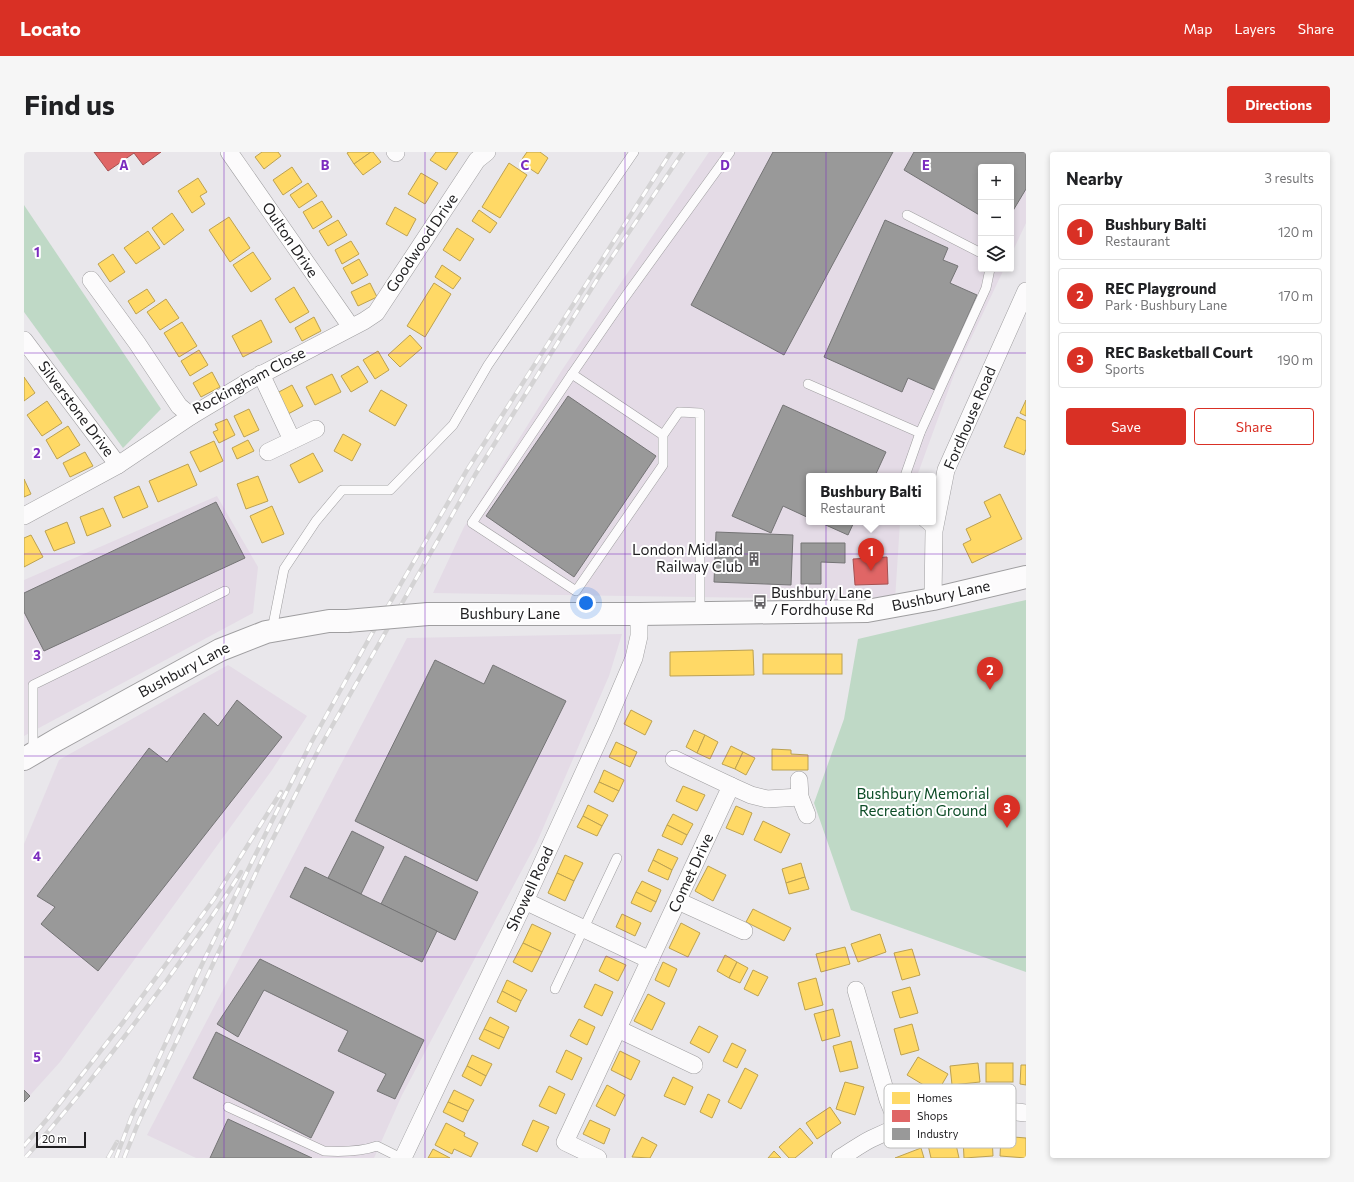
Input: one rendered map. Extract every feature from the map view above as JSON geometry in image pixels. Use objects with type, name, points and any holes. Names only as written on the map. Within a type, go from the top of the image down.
[{"type":"street","name":"Goodwood Drive","points":[[351,327],[376,313],[477,160],[487,152]]},
{"type":"street","name":"Oulton Drive","points":[[231,153],[351,327]]},
{"type":"street","name":"Rockingham Close","points":[[91,280],[137,343],[179,406],[191,416],[261,374],[351,327]]},
{"type":"street","name":"Fordhouse Road","points":[[936,501],[946,470],[1026,290]]},
{"type":"street","name":"Silverstone Drive","points":[[24,340],[118,465],[191,416]]},
{"type":"street","points":[[261,374],[292,440]]},
{"type":"street","points":[[268,452],[316,429]]},
{"type":"street","points":[[24,516],[118,465]]},
{"type":"street","name":"Fordhouse Road","points":[[928,526],[932,599]]},
{"type":"street","name":"Bushbury Lane","points":[[28,756],[220,650],[272,630],[330,621],[348,621],[428,614],[639,614],[867,611],[932,599],[1026,578]]},
{"type":"street","name":"Showell Road","points":[[402,1158],[525,901],[634,658],[639,636],[639,614]]},
{"type":"street","points":[[674,759],[751,795],[767,800],[800,797]]},
{"type":"street","points":[[799,780],[800,797],[807,815]]},
{"type":"street","name":"Comet Drive","points":[[598,1158],[565,1142],[731,786]]},
{"type":"street","points":[[525,901],[650,960]]},
{"type":"street","points":[[678,901],[744,931]]},
{"type":"street","points":[[856,990],[884,1086]]},
{"type":"street","points":[[618,1029],[694,1065]]},
{"type":"street","points":[[1016,1112],[1026,1114]]},
{"type":"street","points":[[840,1158],[871,1139],[884,1134]]},
{"type":"lane","points":[[272,630],[284,569],[316,521],[342,490],[390,490],[453,425],[488,366],[634,152]]},
{"type":"lane","points":[[700,613],[700,413],[679,412],[663,435],[663,465],[576,591],[472,523],[629,290],[730,152]]},
{"type":"lane","points":[[907,215],[978,251]]},
{"type":"lane","points":[[906,473],[920,433],[986,288],[989,272]]},
{"type":"lane","points":[[572,374],[663,435]]},
{"type":"lane","points":[[808,384],[920,433]]},
{"type":"lane","points":[[28,756],[33,685],[225,591]]},
{"type":"lane","points":[[555,989],[617,858]]},
{"type":"lane","points":[[228,1107],[324,1151],[340,1152],[367,1150],[376,1146],[402,1158]]},
{"type":"shaded area","points":[[709,152],[1026,152],[1026,223],[1014,249],[1014,164],[978,164],[978,272],[1003,272],[955,372],[918,473],[806,473],[806,525],[900,525],[895,600],[433,593],[464,527],[562,370]]},
{"type":"shaded area","points":[[217,496],[258,567],[253,613],[24,736],[24,580]]},
{"type":"shaded area","points":[[622,634],[609,676],[537,842],[402,1095],[374,1158],[196,1158],[147,1135],[407,638]]},
{"type":"shaded area","points":[[228,665],[307,716],[272,770],[60,1062],[24,1102],[24,844],[59,760]]},
{"type":"green space","points":[[24,205],[161,409],[123,448],[24,312]]},
{"type":"green space","name":"Bushbury Memorial Recreation Ground","points":[[1026,600],[1026,972],[851,910],[814,803],[844,719],[858,639]]},
{"type":"building: Homes","points":[[262,152],[278,152],[281,156],[264,169],[255,157]]},
{"type":"building: Homes","points":[[371,152],[354,164],[347,153]]},
{"type":"building: Homes","points":[[373,152],[381,162],[363,175],[354,164]]},
{"type":"building: Homes","points":[[436,152],[458,152],[446,170],[430,160]]},
{"type":"building: Homes","points":[[527,152],[540,152],[548,158],[538,174],[520,162]]},
{"type":"building: Homes","points":[[509,163],[527,175],[500,218],[482,207]]},
{"type":"building: Homes","points":[[292,167],[302,182],[283,195],[273,180]]},
{"type":"building: Homes","points":[[421,173],[438,183],[425,204],[408,194]]},
{"type":"building: Homes","points":[[198,178],[207,192],[200,196],[205,204],[192,213],[178,191]]},
{"type":"building: Homes","points":[[308,183],[317,196],[299,208],[290,195]]},
{"type":"building: Homes","points":[[322,201],[332,217],[313,229],[303,212]]},
{"type":"building: Homes","points":[[395,207],[416,219],[407,236],[386,224]]},
{"type":"building: Homes","points":[[479,210],[497,223],[490,233],[472,221]]},
{"type":"building: Homes","points":[[172,213],[184,230],[164,245],[152,228]]},
{"type":"building: Homes","points":[[229,217],[250,248],[230,262],[209,230]]},
{"type":"building: Homes","points":[[338,220],[347,235],[328,246],[319,231]]},
{"type":"building: Homes","points":[[457,228],[474,239],[460,261],[443,250]]},
{"type":"building: Homes","points":[[148,231],[160,248],[136,264],[124,248]]},
{"type":"building: Homes","points":[[351,241],[359,254],[342,264],[335,250]]},
{"type":"building: Homes","points":[[253,252],[271,279],[251,292],[233,265]]},
{"type":"building: Homes","points":[[113,254],[125,272],[110,282],[98,264]]},
{"type":"building: Homes","points":[[359,259],[368,275],[352,284],[343,268]]},
{"type":"building: Homes","points":[[442,265],[461,278],[453,289],[435,277]]},
{"type":"building: Homes","points":[[370,283],[377,297],[358,306],[351,292]]},
{"type":"building: Homes","points":[[434,283],[451,294],[425,337],[407,326]]},
{"type":"building: Homes","points":[[294,287],[309,312],[290,323],[275,299]]},
{"type":"building: Homes","points":[[147,289],[155,301],[136,314],[128,301]]},
{"type":"building: Homes","points":[[166,299],[179,318],[160,330],[147,312]]},
{"type":"building: Homes","points":[[314,317],[321,331],[302,341],[295,328]]},
{"type":"building: Homes","points":[[261,320],[272,342],[243,357],[232,336]]},
{"type":"building: Homes","points":[[182,322],[197,346],[179,357],[164,333]]},
{"type":"building: Homes","points":[[410,335],[422,348],[400,367],[388,355]]},
{"type":"building: Homes","points":[[199,350],[208,365],[190,376],[181,361]]},
{"type":"building: Homes","points":[[378,351],[389,370],[375,379],[363,360]]},
{"type":"building: Homes","points":[[358,366],[368,382],[351,392],[341,376]]},
{"type":"building: Homes","points":[[212,372],[220,387],[201,397],[193,383]]},
{"type":"building: Homes","points":[[332,374],[341,392],[315,405],[306,387]]},
{"type":"building: Homes","points":[[24,377],[35,393],[24,401]]},
{"type":"building: Homes","points":[[292,385],[303,406],[288,414],[277,393]]},
{"type":"building: Homes","points":[[381,390],[407,405],[395,426],[369,411]]},
{"type":"building: Homes","points":[[1026,400],[1026,416],[1020,413]]},
{"type":"building: Homes","points":[[47,401],[62,423],[42,436],[27,415]]},
{"type":"building: Homes","points":[[249,409],[259,430],[244,437],[234,416]]},
{"type":"building: Homes","points":[[1017,417],[1026,421],[1026,449],[1024,455],[1004,447]]},
{"type":"building: Homes","points":[[227,419],[235,435],[219,443],[213,432],[218,430],[215,424]]},
{"type":"building: Homes","points":[[68,426],[80,445],[57,459],[46,440]]},
{"type":"building: Homes","points":[[343,434],[361,444],[352,461],[334,451]]},
{"type":"building: Homes","points":[[248,440],[254,451],[237,459],[232,448]]},
{"type":"building: Homes","points":[[214,441],[223,461],[200,472],[190,452]]},
{"type":"building: Homes","points":[[85,452],[93,466],[70,477],[63,463]]},
{"type":"building: Homes","points":[[313,453],[323,471],[299,483],[290,465]]},
{"type":"building: Homes","points":[[188,464],[197,485],[158,502],[149,481]]},
{"type":"building: Homes","points":[[258,476],[268,501],[246,509],[237,484]]},
{"type":"building: Homes","points":[[24,479],[31,494],[24,497]]},
{"type":"building: Homes","points":[[139,486],[148,507],[123,518],[114,497]]},
{"type":"building: Homes","points":[[1000,494],[1022,539],[972,563],[963,544],[971,540],[966,529],[991,517],[984,502]]},
{"type":"building: Homes","points":[[272,506],[284,534],[262,543],[250,516]]},
{"type":"building: Homes","points":[[103,508],[111,526],[87,536],[80,517]]},
{"type":"building: Homes","points":[[67,522],[75,543],[54,551],[45,531]]},
{"type":"building: Homes","points":[[31,535],[43,557],[24,567],[24,538]]},
{"type":"building: Homes","points":[[753,650],[754,675],[670,676],[670,652]]},
{"type":"building: Homes","points":[[763,654],[842,654],[842,674],[763,674]]},
{"type":"building: Homes","points":[[631,710],[652,721],[645,735],[624,724]]},
{"type":"building: Homes","points":[[694,730],[705,735],[697,753],[686,747]]},
{"type":"building: Homes","points":[[705,735],[718,742],[710,759],[697,753]]},
{"type":"building: Homes","points":[[616,742],[637,752],[630,767],[609,757]]},
{"type":"building: Homes","points":[[731,746],[743,752],[735,769],[722,764]]},
{"type":"building: Homes","points":[[772,749],[791,750],[791,754],[808,755],[808,770],[772,770]]},
{"type":"building: Homes","points":[[743,752],[755,758],[746,775],[735,769]]},
{"type":"building: Homes","points":[[604,770],[624,780],[619,791],[599,782]]},
{"type":"building: Homes","points":[[599,782],[619,791],[613,802],[594,792]]},
{"type":"building: Homes","points":[[683,786],[705,795],[697,811],[676,801]]},
{"type":"building: Homes","points":[[588,805],[608,815],[602,826],[583,816]]},
{"type":"building: Homes","points":[[736,806],[752,813],[743,835],[726,828]]},
{"type":"building: Homes","points":[[673,814],[693,824],[687,835],[667,825]]},
{"type":"building: Homes","points":[[583,816],[602,826],[597,836],[577,827]]},
{"type":"building: Homes","points":[[763,821],[790,834],[781,853],[754,840]]},
{"type":"building: Homes","points":[[667,825],[687,835],[682,845],[662,836]]},
{"type":"building: Homes","points":[[658,849],[678,858],[672,870],[653,860]]},
{"type":"building: Homes","points":[[565,855],[583,863],[574,881],[557,873]]},
{"type":"building: Homes","points":[[653,860],[672,870],[668,880],[648,871]]},
{"type":"building: Homes","points":[[801,863],[805,877],[786,883],[782,869]]},
{"type":"building: Homes","points":[[708,866],[726,875],[713,901],[695,891]]},
{"type":"building: Homes","points":[[557,873],[574,881],[565,901],[548,893]]},
{"type":"building: Homes","points":[[805,877],[809,889],[789,894],[786,883]]},
{"type":"building: Homes","points":[[642,881],[661,890],[656,902],[636,892]]},
{"type":"building: Homes","points":[[636,892],[656,902],[651,912],[631,903]]},
{"type":"building: Homes","points":[[753,909],[791,928],[784,941],[746,922]]},
{"type":"building: Homes","points":[[622,914],[641,923],[635,936],[616,927]]},
{"type":"building: Homes","points":[[681,923],[700,933],[688,957],[669,948]]},
{"type":"building: Homes","points":[[532,924],[551,933],[542,952],[523,943]]},
{"type":"building: Homes","points":[[880,934],[886,952],[858,962],[851,944]]},
{"type":"building: Homes","points":[[523,943],[542,952],[532,972],[513,962]]},
{"type":"building: Homes","points":[[845,947],[850,964],[821,972],[816,954]]},
{"type":"building: Homes","points":[[912,949],[920,975],[902,980],[894,953]]},
{"type":"building: Homes","points":[[725,955],[737,962],[729,978],[717,971]]},
{"type":"building: Homes","points":[[606,956],[626,965],[618,981],[599,971]]},
{"type":"building: Homes","points":[[663,962],[677,969],[669,987],[655,980]]},
{"type":"building: Homes","points":[[737,962],[748,968],[740,983],[729,978]]},
{"type":"building: Homes","points":[[753,970],[768,977],[758,996],[744,989]]},
{"type":"building: Homes","points":[[816,978],[823,1005],[805,1010],[798,983]]},
{"type":"building: Homes","points":[[507,980],[527,990],[521,1001],[502,991]]},
{"type":"building: Homes","points":[[595,984],[613,992],[602,1016],[584,1007]]},
{"type":"building: Homes","points":[[910,987],[918,1013],[900,1018],[892,992]]},
{"type":"building: Homes","points":[[502,991],[521,1001],[516,1012],[497,1002]]},
{"type":"building: Homes","points":[[648,994],[665,1003],[652,1030],[634,1021]]},
{"type":"building: Homes","points":[[833,1009],[840,1036],[822,1041],[814,1014]]},
{"type":"building: Homes","points":[[490,1017],[509,1027],[504,1038],[484,1029]]},
{"type":"building: Homes","points":[[579,1019],[595,1027],[587,1045],[570,1036]]},
{"type":"building: Homes","points":[[912,1024],[919,1050],[901,1055],[894,1029]]},
{"type":"building: Homes","points":[[699,1026],[718,1036],[709,1053],[690,1043]]},
{"type":"building: Homes","points":[[484,1029],[504,1038],[499,1049],[479,1039]]},
{"type":"building: Homes","points":[[851,1041],[858,1068],[840,1072],[833,1046]]},
{"type":"building: Homes","points":[[732,1043],[746,1050],[737,1068],[723,1061]]},
{"type":"building: Homes","points":[[566,1050],[582,1058],[572,1080],[556,1072]]},
{"type":"building: Homes","points":[[620,1051],[640,1061],[631,1080],[611,1070]]},
{"type":"building: Homes","points":[[472,1055],[492,1064],[486,1076],[467,1066]]},
{"type":"building: Homes","points":[[918,1057],[948,1074],[942,1084],[922,1084],[907,1075]]},
{"type":"building: Homes","points":[[978,1063],[980,1082],[952,1084],[950,1066]]},
{"type":"building: Homes","points":[[986,1063],[1013,1063],[1013,1082],[986,1082]]},
{"type":"building: Homes","points":[[1021,1065],[1026,1065],[1026,1085],[1020,1084]]},
{"type":"building: Homes","points":[[467,1066],[486,1076],[481,1086],[462,1076]]},
{"type":"building: Homes","points":[[745,1068],[758,1075],[741,1109],[728,1102]]},
{"type":"building: Homes","points":[[673,1077],[693,1087],[685,1105],[664,1096]]},
{"type":"building: Homes","points":[[845,1082],[864,1087],[855,1115],[836,1109]]},
{"type":"building: Homes","points":[[607,1085],[625,1095],[615,1116],[596,1106]]},
{"type":"building: Homes","points":[[549,1086],[565,1094],[556,1114],[539,1106]]},
{"type":"building: Homes","points":[[454,1090],[474,1100],[468,1111],[448,1102]]},
{"type":"building: Homes","points":[[708,1094],[720,1100],[712,1118],[700,1112]]},
{"type":"building: Homes","points":[[448,1102],[468,1111],[463,1122],[443,1112]]},
{"type":"building: Homes","points":[[830,1107],[841,1123],[817,1139],[806,1123]]},
{"type":"building: Homes","points":[[533,1120],[549,1127],[537,1152],[522,1145]]},
{"type":"building: Homes","points":[[590,1120],[610,1129],[604,1144],[583,1134]]},
{"type":"building: Homes","points":[[446,1123],[465,1133],[464,1136],[478,1143],[471,1157],[454,1149],[452,1154],[435,1145]]},
{"type":"building: Homes","points":[[800,1128],[813,1143],[795,1158],[789,1158],[779,1147]]},
{"type":"building: Homes","points":[[642,1137],[657,1145],[650,1158],[632,1157]]},
{"type":"building: Homes","points":[[1016,1137],[1026,1138],[1026,1158],[1000,1156],[1000,1148],[1016,1148]]},
{"type":"building: Homes","points":[[921,1148],[924,1158],[895,1158]]},
{"type":"building: Homes","points":[[929,1148],[957,1148],[959,1158],[931,1158]]},
{"type":"building: Homes","points":[[964,1148],[993,1148],[993,1156],[964,1158]]},
{"type":"building: Homes","points":[[433,1149],[450,1158],[428,1158]]},
{"type":"building: Homes","points":[[774,1151],[781,1158],[768,1158]]},
{"type":"building: Shops","points":[[94,152],[161,152],[143,165],[134,153],[108,171]]},
{"type":"building: Shops","points":[[887,557],[888,584],[855,585],[853,559]]},
{"type":"building: Industry","points":[[773,152],[893,152],[784,355],[691,305]]},
{"type":"building: Industry","points":[[914,152],[1026,152],[1026,189],[1014,209],[1014,164],[978,164],[978,214],[904,170]]},
{"type":"building: Industry","points":[[885,220],[948,248],[943,260],[958,266],[950,283],[977,295],[935,390],[908,378],[902,392],[824,357]]},
{"type":"building: Industry","points":[[568,396],[656,456],[574,577],[486,516]]},
{"type":"building: Industry","points":[[783,405],[886,452],[876,473],[806,473],[806,517],[783,506],[771,533],[732,516]]},
{"type":"building: Industry","points":[[216,502],[245,558],[44,651],[24,612],[24,593]]},
{"type":"building: Industry","points":[[826,525],[853,525],[848,535]]},
{"type":"building: Industry","name":"London Midland Railway Club","points":[[716,532],[793,535],[791,585],[714,582]]},
{"type":"building: Industry","points":[[801,543],[845,543],[845,563],[821,562],[821,584],[801,584]]},
{"type":"building: Industry","points":[[435,660],[484,684],[493,665],[566,701],[477,881],[355,821]]},
{"type":"building: Industry","points":[[237,700],[282,737],[98,971],[41,924],[55,907],[37,896],[149,748],[167,762],[204,713],[218,726]]},
{"type":"building: Industry","points":[[352,831],[384,847],[361,894],[328,878]]},
{"type":"building: Industry","points":[[405,856],[478,892],[455,940],[381,904]]},
{"type":"building: Industry","points":[[305,867],[437,931],[422,962],[290,897]]},
{"type":"building: Industry","points":[[260,959],[424,1040],[395,1099],[377,1091],[386,1074],[338,1051],[348,1031],[264,990],[238,1037],[217,1024]]},
{"type":"building: Industry","points":[[216,1032],[334,1092],[311,1138],[193,1078]]},
{"type":"building: Industry","points":[[24,1090],[30,1096],[24,1102]]},
{"type":"building: Industry","points":[[228,1119],[312,1158],[210,1158]]},
{"type":"railway","points":[[116,1158],[131,1118],[205,958],[311,743],[370,637],[467,470],[671,152]]},
{"type":"railway","points":[[124,1158],[139,1121],[262,860],[319,749],[475,475],[600,275],[683,152]]},
{"type":"railway","points":[[24,1146],[48,1118],[124,1021],[214,899],[281,792]]},
{"type":"railway","points":[[25,1158],[80,1093],[133,1026],[196,940],[241,872]]},
{"type":"railway","points":[[108,1158],[117,1142]]},
{"type":"place","name":"London Midland Railway Club","points":[[754,559]]},
{"type":"place","name":"Bushbury Balti","points":[[871,571]]},
{"type":"place","name":"Bushbury Lane / Fordhouse Rd","points":[[760,602]]},
{"type":"place","name":"REC Playground","points":[[990,690]]},
{"type":"place","name":"REC Basketball Court","points":[[1007,828]]}]
